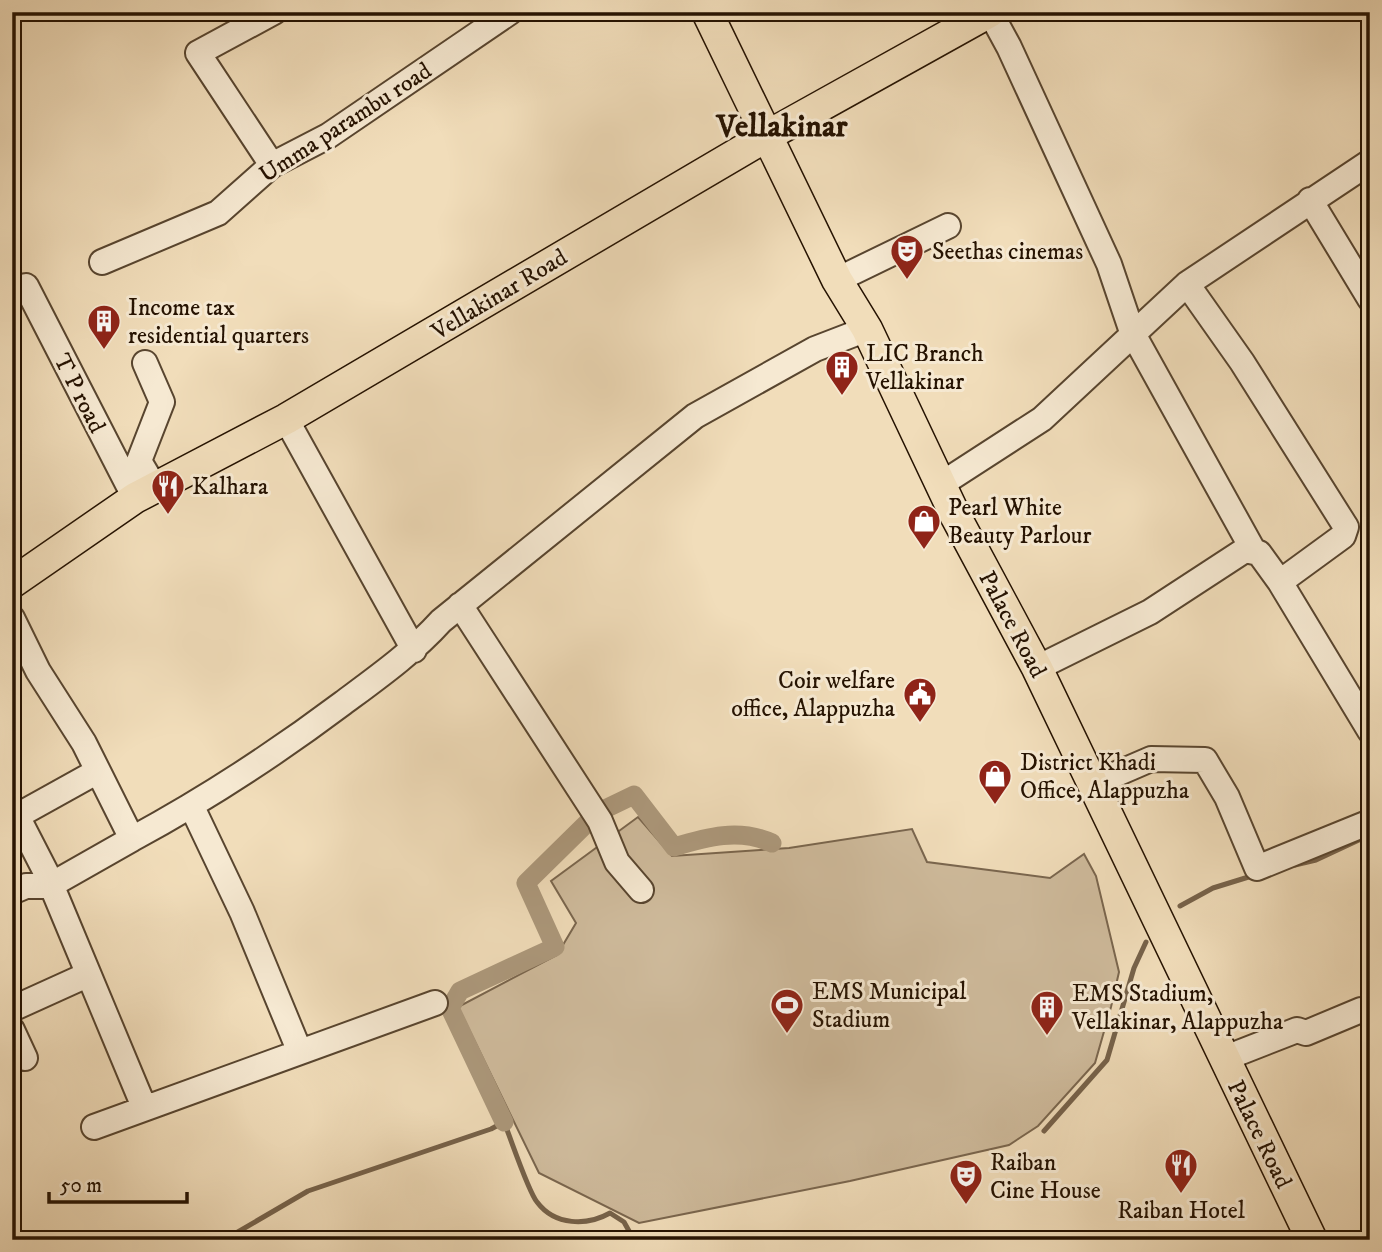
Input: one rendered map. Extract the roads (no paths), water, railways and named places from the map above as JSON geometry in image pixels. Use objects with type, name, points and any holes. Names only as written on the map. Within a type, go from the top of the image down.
[{"type":"main road","name":"Palace Road","points":[[707,12],[837,280],[867,329],[940,485],[1037,668],[1312,1240]]},
{"type":"main road","name":"Vellakinar Road","points":[[12,583],[145,493],[286,419],[766,136],[980,15]]},
{"type":"street","points":[[272,165],[198,53],[274,12]]},
{"type":"street","name":"Umma parambu road","points":[[102,262],[218,213],[272,165],[328,136],[509,12]]},
{"type":"street","points":[[980,15],[1009,47],[1109,264],[1132,332],[1253,550]]},
{"type":"street","points":[[940,485],[1042,419],[1132,332],[1187,284],[1370,162]]},
{"type":"street","points":[[1310,200],[1370,299]]},
{"type":"street","points":[[837,280],[948,226]]},
{"type":"street","points":[[1187,284],[1242,362],[1346,527],[1343,536],[1280,582]]},
{"type":"street","name":"T P road","points":[[19,288],[145,493]]},
{"type":"street","points":[[12,892],[26,886],[53,886],[192,807],[277,752],[414,650],[460,605],[695,416],[816,349],[867,329]]},
{"type":"street","points":[[145,363],[162,402],[139,461],[145,493]]},
{"type":"street","points":[[286,419],[414,650]]},
{"type":"street","points":[[1037,668],[1150,612],[1245,550],[1253,550],[1259,553],[1280,582],[1370,731]]},
{"type":"street","points":[[460,605],[600,821],[617,862],[641,890]]},
{"type":"street","points":[[12,618],[38,671],[84,743],[132,839]]},
{"type":"street","points":[[1091,785],[1151,759],[1205,760],[1227,797],[1258,868],[1370,822]]},
{"type":"street","points":[[98,771],[17,817],[53,886],[87,975],[145,1107]]},
{"type":"street","points":[[192,807],[242,912],[299,1050]]},
{"type":"street","points":[[12,1009],[87,975]]},
{"type":"street","points":[[94,1127],[299,1050],[435,1003]]},
{"type":"street","points":[[1223,1059],[1297,1030],[1306,1033],[1361,1010]]},
{"type":"street","points":[[12,1031],[25,1058]]},
{"type":"waterway","points":[[607,808],[634,795],[674,847],[711,837],[735,835],[760,838],[772,843]]},
{"type":"waterway","points":[[504,1122],[450,1008],[460,991],[555,947],[526,883],[587,823]]},
{"type":"waterway","points":[[1295,865],[1316,860],[1361,839]]},
{"type":"waterway","points":[[1180,906],[1213,888],[1255,875]]},
{"type":"waterway","points":[[1044,1131],[1107,1060],[1134,968],[1146,942]]},
{"type":"waterway","points":[[224,1240],[308,1191],[491,1129],[504,1122],[529,1187],[544,1210],[562,1219],[582,1222],[610,1213],[624,1222],[634,1240]]},
{"type":"waterway","points":[[744,1240],[751,1238]]},
{"type":"place","name":"Seethas cinemas","points":[[907,281]]},
{"type":"place","name":"Income tax residential quarters","points":[[104,351]]},
{"type":"place","name":"LIC Branch Vellakinar","points":[[842,397]]},
{"type":"place","name":"Kalhara","points":[[168,516]]},
{"type":"place","name":"Pearl White Beauty Parlour","points":[[924,551]]},
{"type":"place","name":"Coir welfare office, Alappuzha","points":[[920,724]]},
{"type":"place","name":"District Khadi Office, Alappuzha","points":[[995,806]]},
{"type":"place","name":"EMS Municipal Stadium","points":[[787,1035]]},
{"type":"place","name":"EMS Stadium, Vellakinar, Alappuzha","points":[[1047,1037]]},
{"type":"place","name":"Raiban Hotel","points":[[1181,1195]]},
{"type":"place","name":"Raiban Cine House","points":[[966,1206]]},
{"type":"district","name":"Vellakinar","points":[[782,125]]}]
